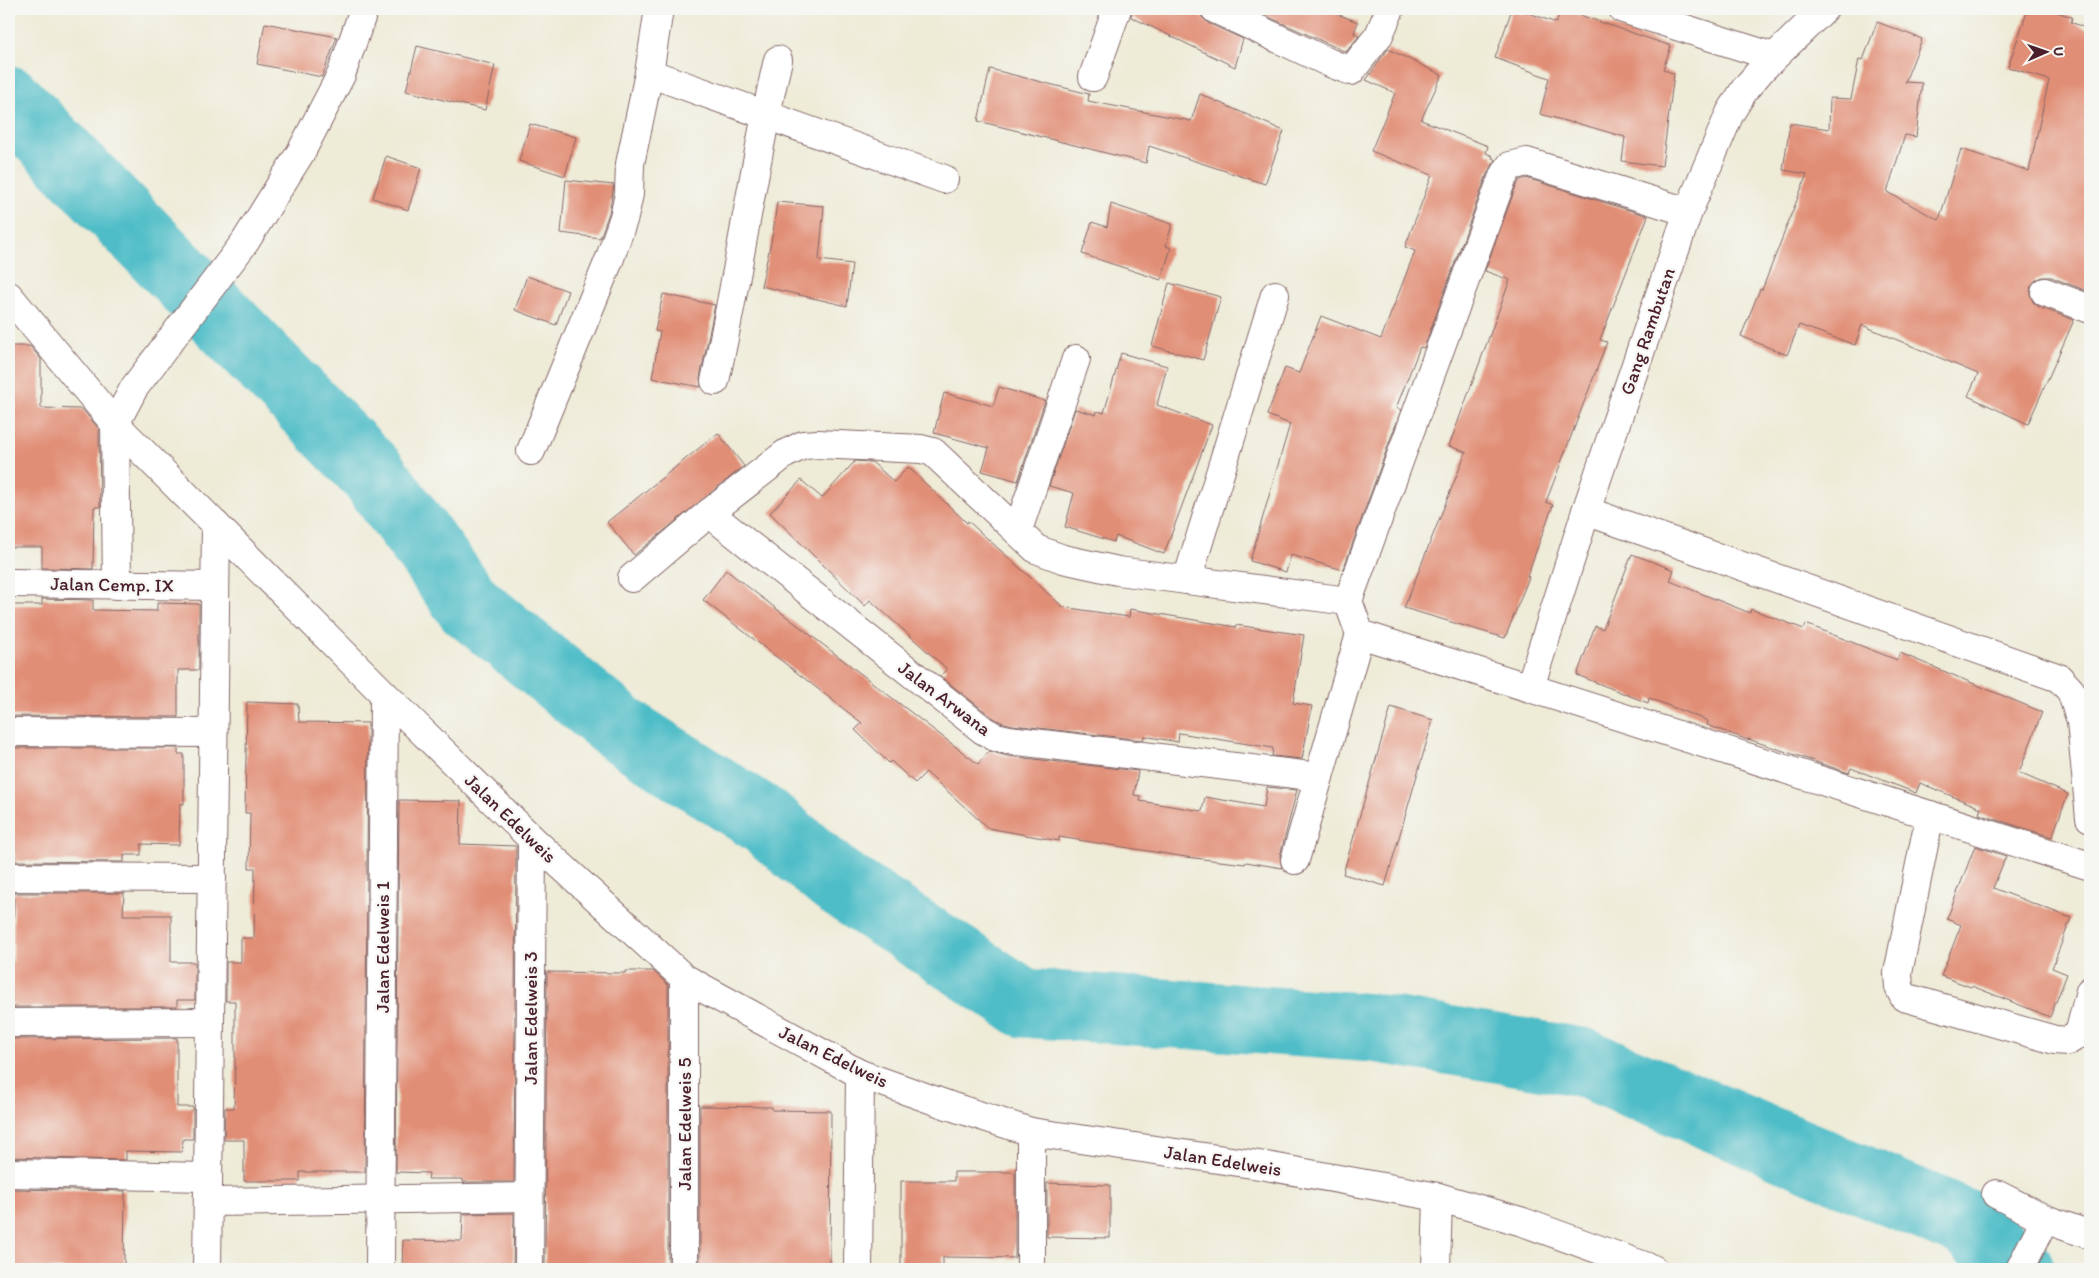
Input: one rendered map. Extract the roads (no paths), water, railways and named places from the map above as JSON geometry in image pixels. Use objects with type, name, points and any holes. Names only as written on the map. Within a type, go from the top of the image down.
[{"type":"street","points":[[117,585],[115,424],[134,388],[245,242],[301,152],[341,75],[364,9]]},
{"type":"street","points":[[531,451],[610,258],[624,217],[629,194],[630,164],[649,73],[659,9]]},
{"type":"street","points":[[1093,77],[1117,9]]},
{"type":"street","points":[[1215,9],[1351,71],[1379,35],[1390,9]]},
{"type":"street","points":[[1623,9],[1774,57]]},
{"type":"street","name":"Gang Rambutan","points":[[1530,687],[1586,511],[1688,212],[1730,113],[1745,89],[1774,57],[1824,9]]},
{"type":"street","points":[[714,381],[730,313],[765,115],[778,60]]},
{"type":"street","points":[[649,73],[944,179]]},
{"type":"street","points":[[1295,860],[1360,634],[1348,601],[1502,179],[1510,166],[1527,162],[1688,212]]},
{"type":"street","points":[[2045,292],[2090,309]]},
{"type":"street","points":[[1187,580],[1275,295]]},
{"type":"street","name":"Jalan Edelweis","points":[[9,296],[115,424],[384,694],[532,839],[684,978],[860,1074],[1031,1132],[1266,1166],[1438,1197],[1523,1222],[1653,1269]]},
{"type":"street","points":[[1018,530],[1076,359]]},
{"type":"street","points":[[632,578],[709,513],[786,454],[803,445],[818,444],[921,449],[933,452],[1036,549],[1063,558],[1118,571],[1348,601]]},
{"type":"street","points":[[1586,511],[2059,678],[2071,691],[2080,721],[2090,818]]},
{"type":"street","name":"Jalan Arwana","points":[[709,513],[982,730],[995,737],[1018,742],[1319,777]]},
{"type":"street","points":[[207,1269],[216,525]]},
{"type":"street","name":"Jalan Cemp. IX","points":[[9,583],[215,586]]},
{"type":"street","points":[[1360,634],[2090,866]]},
{"type":"street","name":"Jalan Edelweis 1","points":[[380,1269],[384,694]]},
{"type":"street","points":[[9,732],[214,733]]},
{"type":"street","points":[[1930,814],[1898,973],[1899,987],[1904,997],[2055,1040],[2068,1041],[2079,1034],[2090,991]]},
{"type":"street","name":"Jalan Edelweis 3","points":[[529,1269],[532,839]]},
{"type":"street","points":[[9,877],[212,878]]},
{"type":"street","name":"Jalan Edelweis 5","points":[[684,978],[684,1269]]},
{"type":"street","points":[[9,1023],[210,1022]]},
{"type":"street","points":[[858,1269],[860,1074]]},
{"type":"street","points":[[1031,1132],[1031,1269]]},
{"type":"street","points":[[9,1173],[208,1190],[380,1199],[529,1197]]},
{"type":"street","points":[[1996,1194],[2041,1226],[2090,1235]]},
{"type":"street","points":[[1436,1269],[1438,1197]]},
{"type":"street","points":[[2020,1269],[2041,1226]]},
{"type":"waterway","points":[[9,100],[373,474],[469,605],[622,730],[765,821],[835,880],[1024,1003],[1373,1028],[1582,1062],[1965,1223],[2020,1269]]}]
